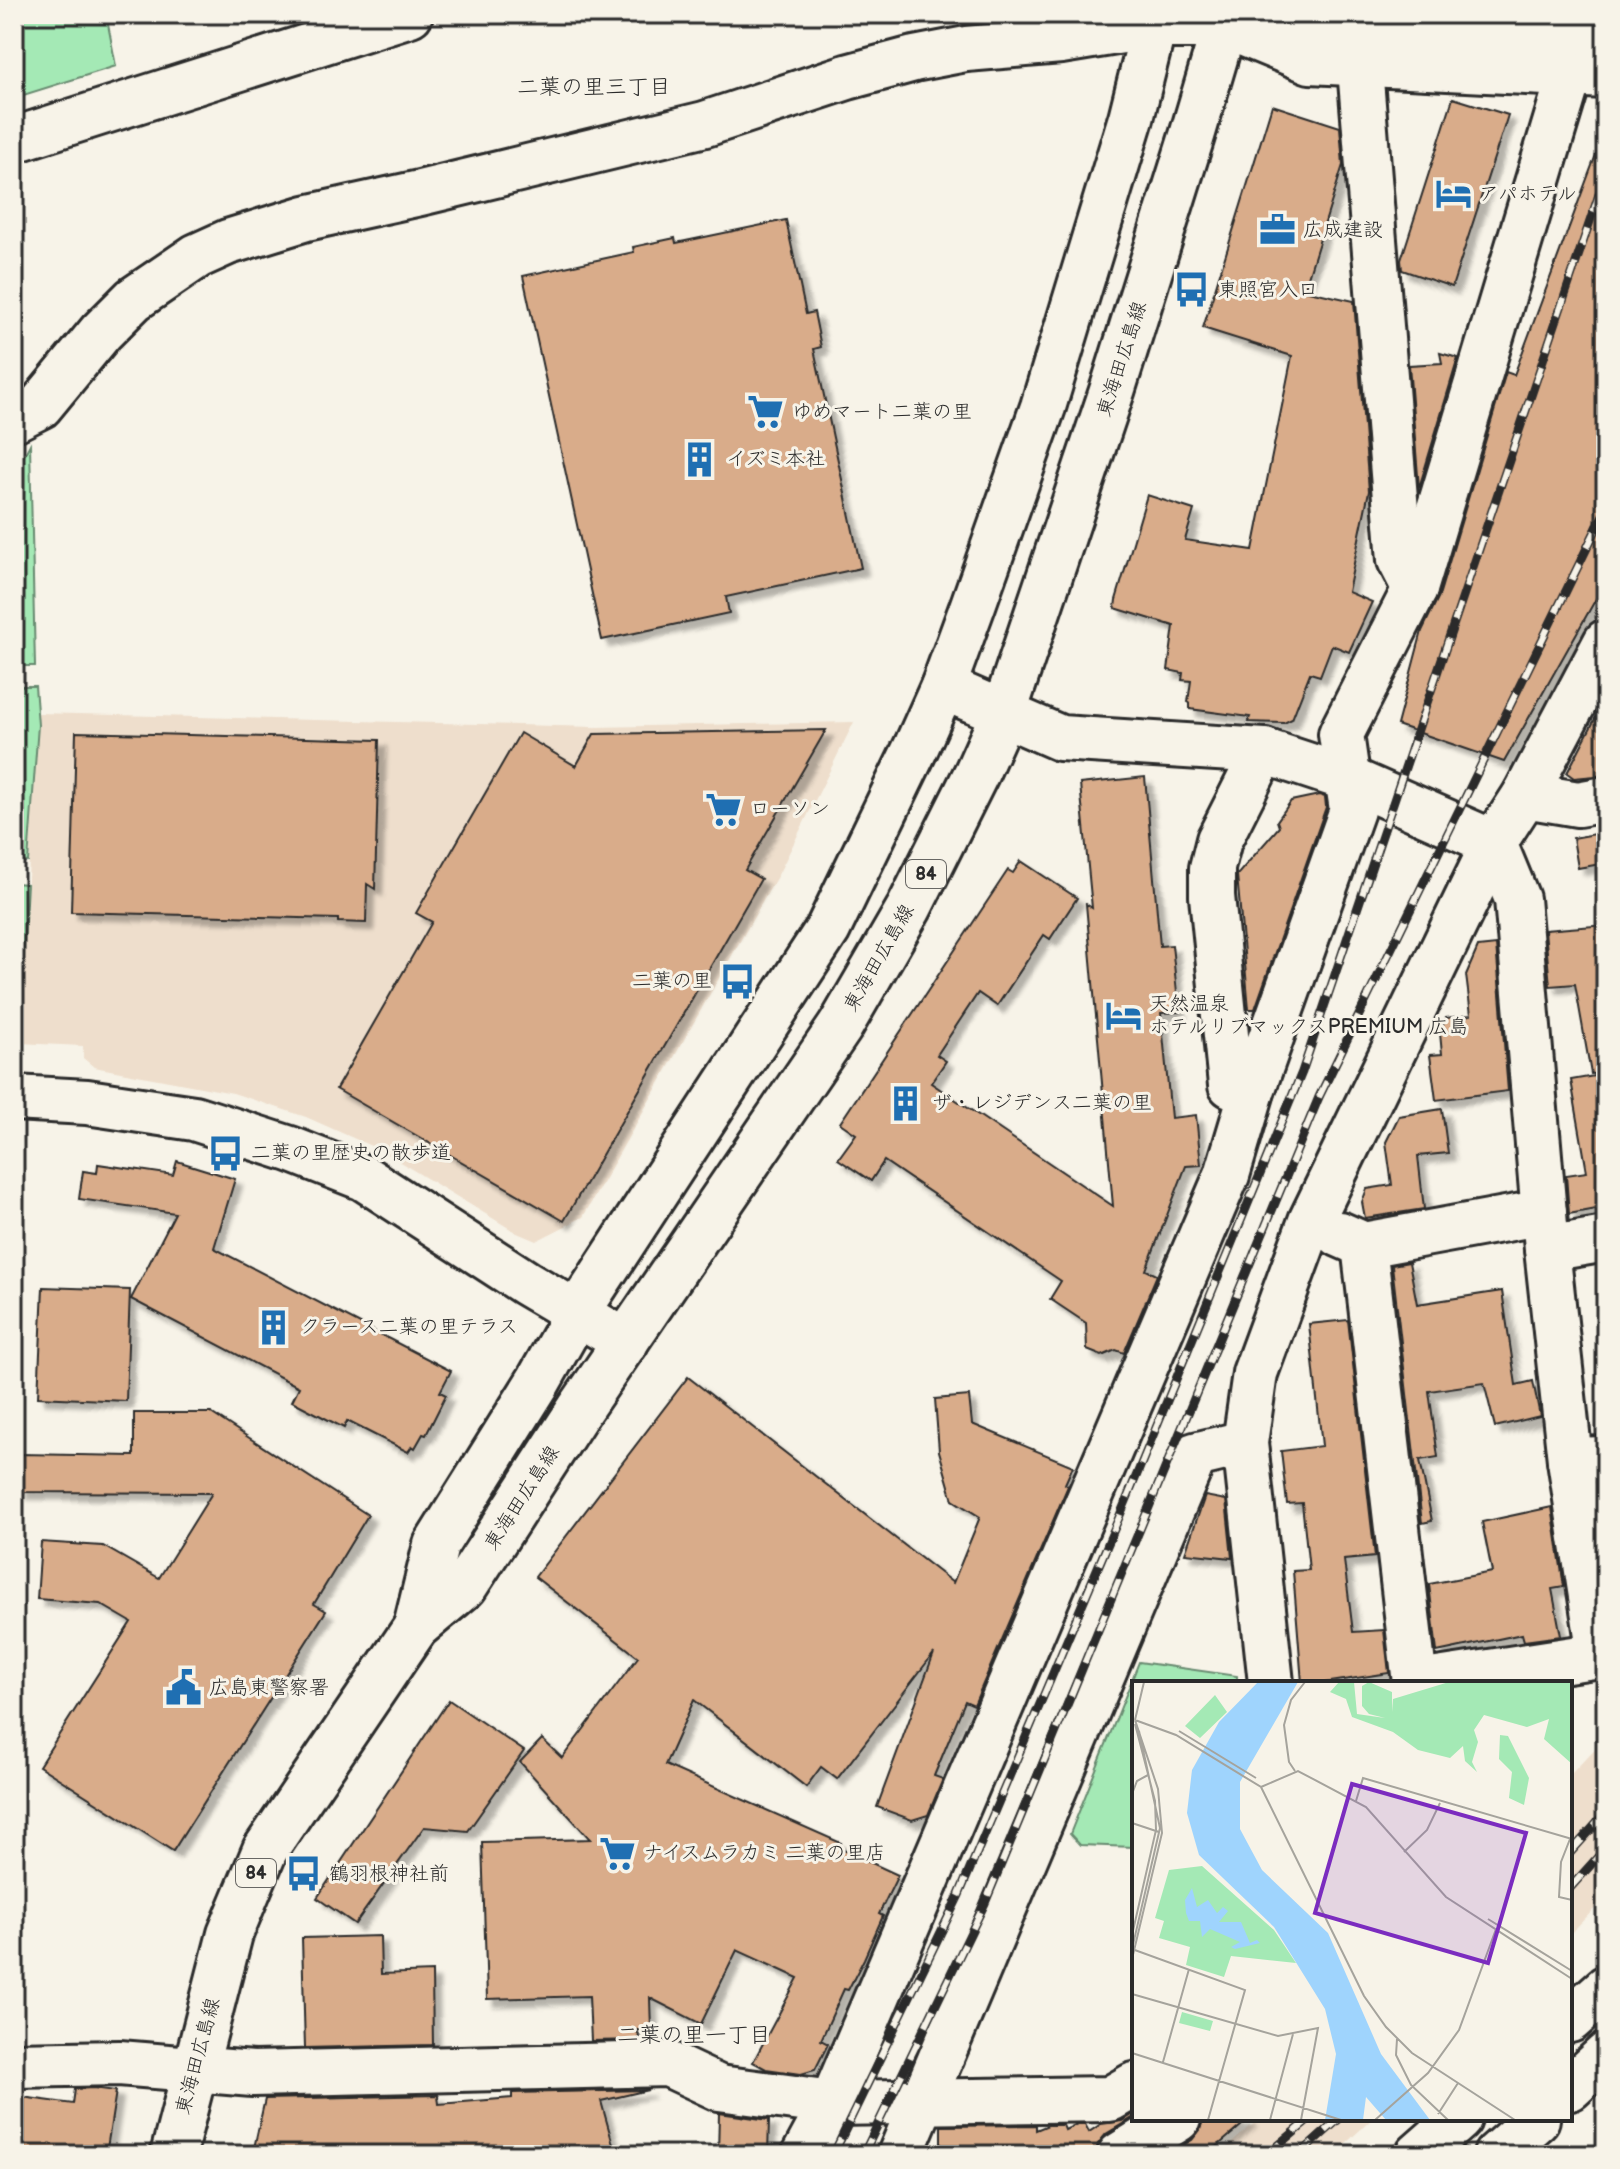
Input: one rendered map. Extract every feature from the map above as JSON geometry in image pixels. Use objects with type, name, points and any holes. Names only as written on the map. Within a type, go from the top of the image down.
[{"type":"street","points":[[14,140],[410,14]]},
{"type":"street","points":[[14,419],[40,406],[101,332],[134,299],[197,256],[266,228],[705,124],[847,77],[914,59],[966,49],[1061,41],[1155,20],[1226,20],[1361,47],[1588,75],[1415,589],[1341,734],[1352,810],[1252,1091],[1227,1175],[832,2103],[804,2155]]},
{"type":"street","name":"東海田広島線","points":[[416,1627],[436,1545],[538,1382],[577,1313],[828,929],[943,687],[1043,407],[1131,118],[1155,20]]},
{"type":"street","name":"東海田広島線","points":[[173,2155],[230,1934],[265,1850],[416,1627],[465,1586],[840,1027],[909,908],[1004,712],[1113,388],[1226,20]]},
{"type":"street","points":[[1361,47],[1606,40]]},
{"type":"street","points":[[1361,47],[1361,80],[1400,560],[1415,589]]},
{"type":"street","points":[[1271,1681],[1245,1443],[1255,1373],[1311,1221],[1494,843],[1525,795],[1606,642]]},
{"type":"street","points":[[943,687],[1060,738],[1264,751],[1346,778],[1494,843],[1517,899],[1545,1231],[1588,1459],[1600,1655],[1429,1681]]},
{"type":"street","points":[[1252,1091],[1231,1085],[1212,882],[1219,840],[1264,751]]},
{"type":"street","points":[[1525,795],[1578,804],[1606,799]]},
{"type":"street","points":[[14,1098],[87,1102],[194,1118],[290,1149],[364,1178],[626,1342]]},
{"type":"street","points":[[1311,1221],[1364,1245],[1545,1231],[1606,1239]]},
{"type":"street","points":[[1364,1245],[1416,1681]]},
{"type":"street","points":[[900,2155],[1195,1455],[1245,1443]]},
{"type":"street","points":[[1572,2018],[1606,1988]]},
{"type":"street","points":[[1572,2086],[1606,2055]]},
{"type":"street","points":[[14,2065],[119,2063],[253,2074],[668,2064],[719,2088],[832,2103],[1110,2099],[1132,2086]]},
{"type":"street","points":[[1120,2155],[1175,2121]]},
{"type":"street","points":[[1418,2155],[1457,2121]]},
{"type":"street","points":[[1496,2155],[1535,2121]]},
{"type":"shaded area","points":[[38,713],[595,727],[854,722],[779,873],[583,1217],[536,1241],[517,1233],[380,1150],[306,1117],[233,1093],[94,1067],[83,1058],[83,1046],[18,1043]]},
{"type":"shaded area","points":[[1606,1737],[1606,1897],[1572,1932],[1572,1773]]},
{"type":"shaded area","points":[[1257,2121],[1370,2121],[1333,2155],[1218,2155]]},
{"type":"green space","points":[[14,14],[106,14],[116,66],[14,98]]},
{"type":"green space","points":[[30,444],[35,666],[14,666],[14,474]]},
{"type":"green space","points":[[14,686],[35,686],[38,725],[28,862],[14,861]]},
{"type":"green space","points":[[14,883],[27,884],[17,1068],[14,1068]]},
{"type":"green space","points":[[16,1142],[19,1273],[14,1278],[14,1144]]},
{"type":"green space","points":[[1139,1662],[1237,1676],[1237,1681],[1132,1681],[1132,1847],[1080,1845],[1070,1834]]},
{"type":"building","points":[[1453,98],[1508,115],[1452,287],[1402,270],[1401,260]]},
{"type":"building","points":[[1272,105],[1340,127],[1343,165],[1304,290],[1354,301],[1369,491],[1348,592],[1372,602],[1349,652],[1332,645],[1320,676],[1310,673],[1292,719],[1284,723],[1248,722],[1250,717],[1190,709],[1191,681],[1182,680],[1183,673],[1168,670],[1174,626],[1115,608],[1147,495],[1194,510],[1185,540],[1253,550],[1292,356],[1203,328]]},
{"type":"building","points":[[1603,136],[1606,136],[1606,581],[1504,762],[1397,725],[1422,631],[1439,596],[1506,372],[1514,375]]},
{"type":"building","name":"イズミ本社","points":[[786,220],[806,314],[814,312],[821,347],[814,349],[861,568],[726,597],[729,613],[602,640],[523,276],[634,252],[633,247],[675,238],[676,243]]},
{"type":"building","points":[[1440,353],[1458,358],[1419,488],[1409,365],[1442,363]]},
{"type":"building","points":[[1606,698],[1606,775],[1574,778],[1567,773]]},
{"type":"building","points":[[826,730],[745,870],[761,879],[564,1221],[336,1089],[432,922],[416,913],[520,733],[576,766],[594,734]]},
{"type":"building","points":[[76,732],[379,740],[375,889],[367,884],[366,923],[338,922],[338,919],[71,912]]},
{"type":"building","points":[[1145,777],[1160,946],[1172,945],[1179,1012],[1161,1013],[1171,1118],[1196,1115],[1201,1165],[1186,1166],[1146,1270],[1157,1275],[1124,1353],[1116,1350],[1102,1356],[1087,1350],[1086,1323],[1050,1299],[1061,1281],[884,1161],[871,1181],[838,1159],[856,1134],[840,1123],[1008,870],[1013,873],[1021,861],[1077,898],[1050,939],[1044,935],[997,1006],[978,993],[937,1055],[946,1061],[931,1083],[1113,1206],[1086,904],[1092,908],[1080,784]]},
{"type":"building","points":[[1319,795],[1325,797],[1326,807],[1255,1009],[1249,1009],[1237,875],[1279,827],[1277,821],[1291,801]]},
{"type":"building","points":[[1606,832],[1606,863],[1578,868],[1573,838]]},
{"type":"building","points":[[1606,925],[1606,1073],[1591,1074],[1575,984],[1550,986],[1545,930]]},
{"type":"building","points":[[1496,945],[1508,1091],[1436,1100],[1430,1055],[1442,1054],[1440,1033],[1446,1018],[1471,1015],[1466,975],[1478,947]]},
{"type":"building","points":[[1606,1074],[1606,1207],[1569,1214],[1566,1175],[1587,1172],[1571,1080]]},
{"type":"building","points":[[1442,1109],[1448,1153],[1418,1156],[1424,1209],[1365,1218],[1362,1202],[1367,1189],[1392,1185],[1386,1142],[1399,1116]]},
{"type":"building","name":"クラース二葉の里テラス","points":[[177,1161],[235,1179],[214,1248],[451,1371],[440,1392],[446,1395],[426,1435],[423,1434],[415,1448],[412,1446],[408,1452],[347,1421],[344,1428],[292,1401],[299,1387],[131,1299],[175,1213],[79,1199],[83,1171],[97,1173],[98,1164],[173,1175]]},
{"type":"building","points":[[1409,1262],[1417,1304],[1502,1291],[1516,1385],[1533,1381],[1540,1416],[1495,1427],[1484,1383],[1429,1391],[1438,1457],[1420,1460],[1432,1521],[1422,1523],[1392,1265]]},
{"type":"building","points":[[43,1287],[130,1290],[126,1401],[38,1397]]},
{"type":"building","points":[[1348,1320],[1375,1557],[1344,1560],[1353,1632],[1384,1630],[1389,1673],[1337,1681],[1302,1681],[1293,1571],[1309,1570],[1302,1503],[1287,1504],[1281,1451],[1322,1446],[1309,1324]]},
{"type":"building","points":[[688,1377],[953,1583],[980,1517],[953,1500],[939,1451],[935,1399],[969,1396],[972,1424],[1073,1466],[1065,1484],[1068,1486],[974,1705],[965,1701],[934,1776],[943,1779],[928,1815],[912,1820],[877,1807],[934,1653],[837,1779],[821,1767],[806,1787],[694,1700],[665,1765],[841,1843],[839,1848],[898,1875],[879,1914],[883,1916],[864,1959],[848,1990],[844,1989],[821,2040],[828,2044],[815,2070],[801,2074],[766,2069],[753,2062],[798,1978],[737,1950],[701,2024],[650,1998],[651,2030],[637,2030],[640,2040],[591,2041],[589,1996],[487,1999],[482,1842],[590,1839],[520,1762],[542,1739],[562,1758],[638,1657],[535,1577]]},
{"type":"building","points":[[134,1413],[211,1413],[368,1515],[314,1604],[326,1611],[173,1851],[39,1766],[131,1622],[100,1604],[37,1599],[41,1542],[103,1546],[159,1578],[212,1493],[20,1492],[20,1454],[134,1456]]},
{"type":"building","points":[[1205,1496],[1226,1500],[1232,1558],[1185,1553]]},
{"type":"building","points":[[1552,1507],[1564,1587],[1552,1589],[1561,1636],[1524,1641],[1522,1634],[1437,1652],[1429,1584],[1492,1572],[1482,1522]]},
{"type":"building","points":[[449,1700],[524,1751],[468,1831],[424,1827],[355,1924],[317,1898]]},
{"type":"building","points":[[380,1936],[381,1974],[432,1972],[433,2045],[305,2048],[302,1938]]},
{"type":"building","points":[[75,2089],[116,2091],[106,2155],[14,2155],[14,2107],[20,2108],[21,2097],[73,2104]]},
{"type":"building","points":[[648,2090],[601,2101],[616,2155],[285,2155],[254,2148],[265,2099],[438,2095],[439,2104],[512,2098],[512,2093]]},
{"type":"building","points":[[719,2113],[769,2120],[768,2155],[718,2155]]},
{"type":"building","points":[[1132,2115],[1132,2118],[1106,2134],[1098,2144],[1095,2155],[941,2155],[941,2126],[1036,2125],[1036,2130],[1048,2125],[1063,2125],[1065,2130],[1085,2124],[1089,2132],[1101,2124],[1122,2121]]},
{"type":"building","points":[[1202,2121],[1247,2121],[1207,2155],[1167,2155],[1192,2140]]},
{"type":"railway","points":[[833,2155],[959,1895],[1126,1501],[1302,1072],[1606,174]]},
{"type":"railway","points":[[863,2155],[985,1903],[1319,1097],[1606,509]]},
{"type":"railway","points":[[1572,1851],[1606,1813]]},
{"type":"railway","points":[[1572,1886],[1606,1848]]},
{"type":"railway","points":[[1267,2155],[1308,2121]]},
{"type":"railway","points":[[1299,2155],[1337,2121]]},
{"type":"place","name":"アパホテル","points":[[1453,194]]},
{"type":"place","name":"広成建設","points":[[1277,230]]},
{"type":"place","name":"東照宮入口","points":[[1192,290]]},
{"type":"place","name":"ゆめマート二葉の里","points":[[766,412]]},
{"type":"place","name":"イズミ本社","points":[[700,459]]},
{"type":"place","name":"ローソン","points":[[724,809]]},
{"type":"place","name":"二葉の里","points":[[738,981]]},
{"type":"place","name":"天然温泉 ホテルリブマックスPREMIUM 広島","points":[[1123,1016]]},
{"type":"place","name":"ザ・レジデンス二葉の里","points":[[906,1103]]},
{"type":"place","name":"二葉の里歴史の散歩道","points":[[225,1153]]},
{"type":"place","name":"クラース二葉の里テラス","points":[[274,1327]]},
{"type":"place","name":"広島東警察署","points":[[183,1688]]},
{"type":"place","name":"ナイスムラカミ 二葉の里店","points":[[617,1853]]},
{"type":"place","name":"鶴羽根神社前","points":[[303,1874]]},
{"type":"district","name":"二葉の里三丁目","points":[[594,87]]},
{"type":"district","name":"二葉の里一丁目","points":[[694,2035]]}]
